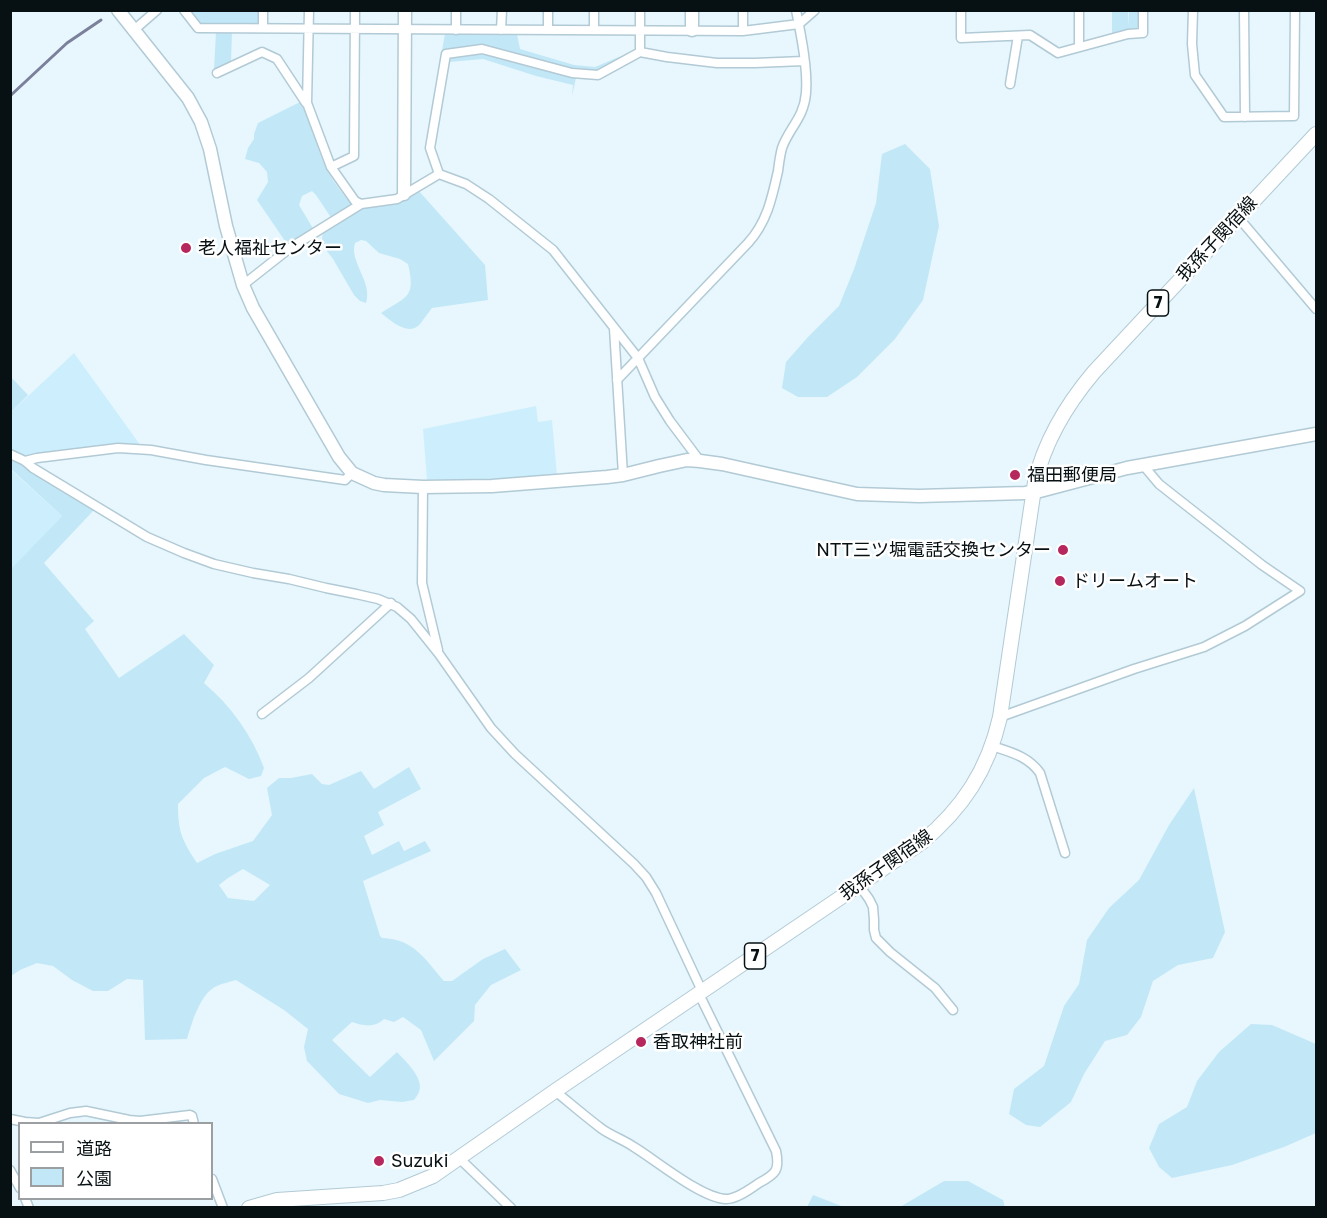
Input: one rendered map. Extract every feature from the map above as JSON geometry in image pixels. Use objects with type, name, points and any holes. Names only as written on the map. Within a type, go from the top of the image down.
[{"type":"main road","name":"我孫子関宿線","points":[[249,1208],[276,1200],[372,1195],[399,1190],[433,1176],[921,843],[944,822],[973,786],[992,746],[1000,717],[1038,472],[1058,421],[1073,397],[1094,372],[1317,134]]},
{"type":"street","points":[[118,10],[188,98],[201,122],[210,149],[226,226],[243,285],[253,308],[339,457],[352,473],[374,483],[423,487],[492,486],[623,475],[659,465],[700,460],[857,494],[919,496],[1034,493],[1126,468],[1317,434]]},
{"type":"street","points":[[134,30],[157,10]]},
{"type":"street","points":[[183,10],[198,28],[640,31],[743,31],[799,24],[815,10]]},
{"type":"street","points":[[263,10],[263,28]]},
{"type":"street","points":[[307,103],[309,10]]},
{"type":"street","points":[[331,166],[354,156],[355,10]]},
{"type":"street","points":[[404,194],[405,10]]},
{"type":"street","points":[[456,10],[456,30]]},
{"type":"street","points":[[501,30],[502,10]]},
{"type":"street","points":[[548,10],[548,30]]},
{"type":"street","points":[[594,10],[594,30]]},
{"type":"street","points":[[640,10],[640,52]]},
{"type":"street","points":[[692,10],[692,30]]},
{"type":"street","points":[[743,10],[743,31]]},
{"type":"street","points":[[617,380],[748,243],[761,226],[773,195],[783,148],[804,105],[807,81],[796,10]]},
{"type":"street","points":[[961,10],[961,38],[1030,35],[1058,53],[1128,34],[1143,33],[1143,10]]},
{"type":"street","points":[[1079,10],[1079,47]]},
{"type":"street","points":[[1192,10],[1195,75],[1224,117],[1294,116],[1295,10]]},
{"type":"street","points":[[1244,10],[1245,117]]},
{"type":"street","points":[[1010,84],[1018,36]]},
{"type":"street","points":[[439,174],[430,148],[446,54],[482,49],[572,73],[598,75],[640,52],[717,63],[804,61]]},
{"type":"street","points":[[217,73],[262,52],[277,60],[307,103],[331,166],[355,201],[361,204]]},
{"type":"street","points":[[243,285],[290,248],[361,204],[397,199],[439,174]]},
{"type":"street","points":[[439,174],[466,184],[489,199],[553,250],[638,358],[655,397],[670,422],[700,460]]},
{"type":"street","points":[[1238,217],[1317,309]]},
{"type":"street","points":[[614,327],[623,475]]},
{"type":"street","points":[[25,461],[118,448],[151,450],[345,480],[352,473]]},
{"type":"street","points":[[10,454],[147,537],[184,553],[224,566],[391,603],[411,619],[439,654],[491,728],[515,754],[646,877],[656,893],[776,1151],[778,1163],[776,1172],[728,1203],[699,1189],[635,1147],[603,1130],[555,1091]]},
{"type":"street","points":[[1000,717],[1134,669],[1204,647],[1245,626],[1300,591],[1262,565],[1159,484],[1143,465]]},
{"type":"street","points":[[423,487],[422,582],[439,654]]},
{"type":"street","points":[[262,714],[309,678],[391,603]]},
{"type":"street","points":[[992,746],[1021,756],[1036,766],[1065,853]]},
{"type":"street","points":[[859,885],[873,907],[873,930],[876,938],[935,988],[953,1010]]},
{"type":"street","points":[[42,1122],[70,1113],[86,1111],[140,1121],[190,1115],[194,1122]]},
{"type":"street","points":[[10,1119],[25,1122]]},
{"type":"street","points":[[459,1158],[511,1208]]},
{"type":"street","points":[[10,1170],[18,1184]]},
{"type":"street","points":[[213,1182],[223,1208]]},
{"type":"shaded area","points":[[74,353],[141,446],[22,457],[11,451],[11,412]]},
{"type":"shaded area","points":[[536,406],[538,422],[552,420],[557,476],[486,481],[427,480],[423,429]]},
{"type":"shaded area","points":[[10,469],[62,516],[12,569],[10,567]]},
{"type":"green space","points":[[189,11],[259,11],[259,21],[256,24],[200,23]]},
{"type":"green space","points":[[1112,11],[1128,11],[1128,26],[1129,11],[1139,11],[1139,26],[1136,29],[1112,34]]},
{"type":"green space","points":[[216,32],[232,32],[231,62],[214,69]]},
{"type":"green space","points":[[445,34],[517,34],[520,49],[574,65],[595,67],[633,51],[596,71],[574,69],[482,45],[442,50]]},
{"type":"green space","points":[[481,53],[576,78],[572,96],[573,85],[483,59],[449,62],[452,57]]},
{"type":"green space","points":[[300,102],[328,172],[353,206],[332,219],[312,191],[302,196],[299,205],[314,230],[300,239],[289,242],[285,241],[257,200],[268,182],[267,172],[259,163],[245,159],[258,123]]},
{"type":"green space","points":[[905,144],[930,169],[939,226],[923,300],[895,339],[857,377],[827,397],[798,397],[782,388],[786,362],[839,306],[876,203],[882,154]]},
{"type":"green space","points":[[418,190],[485,265],[488,300],[432,308],[416,328],[411,329],[400,326],[381,313],[403,299],[410,290],[408,264],[400,259],[379,253],[366,241],[361,240],[355,243],[355,257],[366,287],[366,303],[354,295],[323,246],[322,238],[323,232],[359,208],[397,202]]},
{"type":"green space","points":[[11,377],[28,395],[11,412]]},
{"type":"green space","points":[[11,458],[95,509],[44,563],[94,621],[85,629],[119,678],[184,634],[214,665],[204,683],[240,722],[259,756],[264,768],[261,776],[249,779],[225,767],[204,778],[178,804],[182,835],[197,863],[253,841],[272,815],[267,788],[279,778],[312,774],[322,784],[329,785],[361,771],[374,789],[409,767],[421,789],[378,812],[384,825],[364,836],[372,855],[399,841],[404,851],[425,841],[431,851],[363,881],[380,936],[411,946],[444,981],[452,981],[483,959],[505,949],[521,970],[491,985],[475,1005],[474,1021],[434,1061],[421,1030],[403,1017],[394,1022],[384,1019],[377,1024],[369,1025],[352,1022],[332,1040],[370,1077],[397,1052],[419,1081],[419,1090],[414,1100],[402,1102],[380,1100],[368,1103],[339,1094],[307,1061],[304,1047],[308,1029],[284,1010],[236,980],[217,986],[206,995],[191,1025],[187,1039],[145,1040],[143,980],[127,979],[108,991],[93,991],[72,980],[53,966],[37,963],[11,976],[10,567],[12,568],[62,516],[11,469]],"holes":[[[243,869],[270,885],[254,901],[228,898],[219,885]]]},
{"type":"green space","points":[[1194,788],[1225,932],[1213,958],[1178,965],[1153,981],[1141,1017],[1127,1035],[1105,1041],[1084,1074],[1071,1102],[1040,1127],[1026,1125],[1009,1114],[1014,1089],[1044,1066],[1064,1006],[1079,984],[1087,940],[1109,908],[1139,880],[1169,825]]},
{"type":"green space","points":[[1251,1024],[1272,1025],[1316,1044],[1316,1133],[1232,1165],[1172,1178],[1159,1167],[1149,1148],[1159,1124],[1187,1107],[1197,1081],[1219,1052]]},
{"type":"green space","points":[[944,1181],[968,1181],[1003,1200],[1005,1207],[900,1207]]},
{"type":"green space","points":[[813,1195],[844,1207],[807,1207]]},
{"type":"waterway","points":[[10,96],[67,43],[101,20]]},
{"type":"place","name":"老人福祉センター","points":[[186,248]]},
{"type":"place","name":"福田郵便局","points":[[1015,475]]},
{"type":"place","name":"NTT三ツ堀電話交換センター","points":[[1063,550]]},
{"type":"place","name":"ドリームオート","points":[[1060,581]]},
{"type":"place","name":"香取神社前","points":[[641,1042]]},
{"type":"place","name":"Suzuki","points":[[379,1161]]}]
